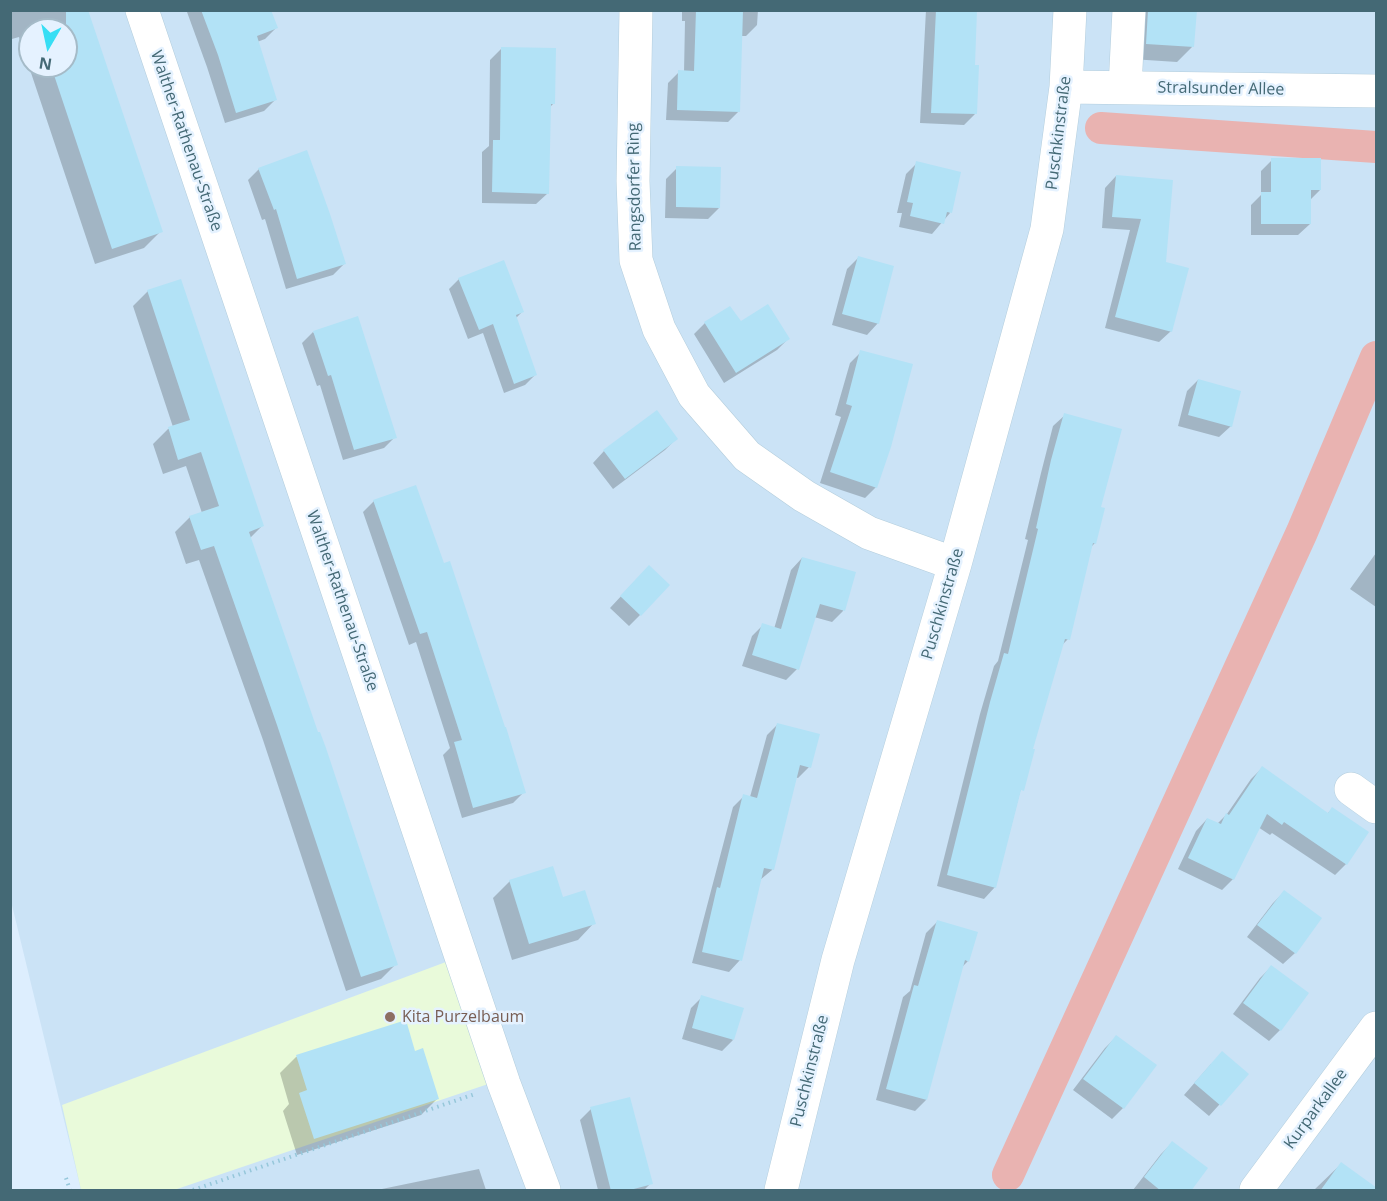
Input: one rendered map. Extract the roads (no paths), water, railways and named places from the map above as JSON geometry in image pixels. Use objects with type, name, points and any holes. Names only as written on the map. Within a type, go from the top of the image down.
[{"type":"street","name":"Walther-Rathenau-Straße","points":[[142,10],[504,1084],[544,1191]]},
{"type":"street","name":"Rangsdorfer Ring","points":[[636,10],[633,181],[636,260],[659,329],[694,395],[747,456],[804,496],[869,533],[955,564]]},
{"type":"street","name":"Puschkinstraße","points":[[781,1191],[838,960],[955,564],[1047,229],[1066,87],[1070,10]]},
{"type":"street","points":[[1125,87],[1129,10]]},
{"type":"street","name":"Stralsunder Allee","points":[[1066,87],[1364,91]]},
{"type":"street","name":"Kurparkallee","points":[[1256,1191],[1377,1028]]},
{"type":"waterway","points":[[1101,128],[1376,147]]},
{"type":"waterway","points":[[1008,1175],[1302,532],[1376,357]]},
{"type":"place","name":"Kita Purzelbaum","points":[[390,1017]]}]
